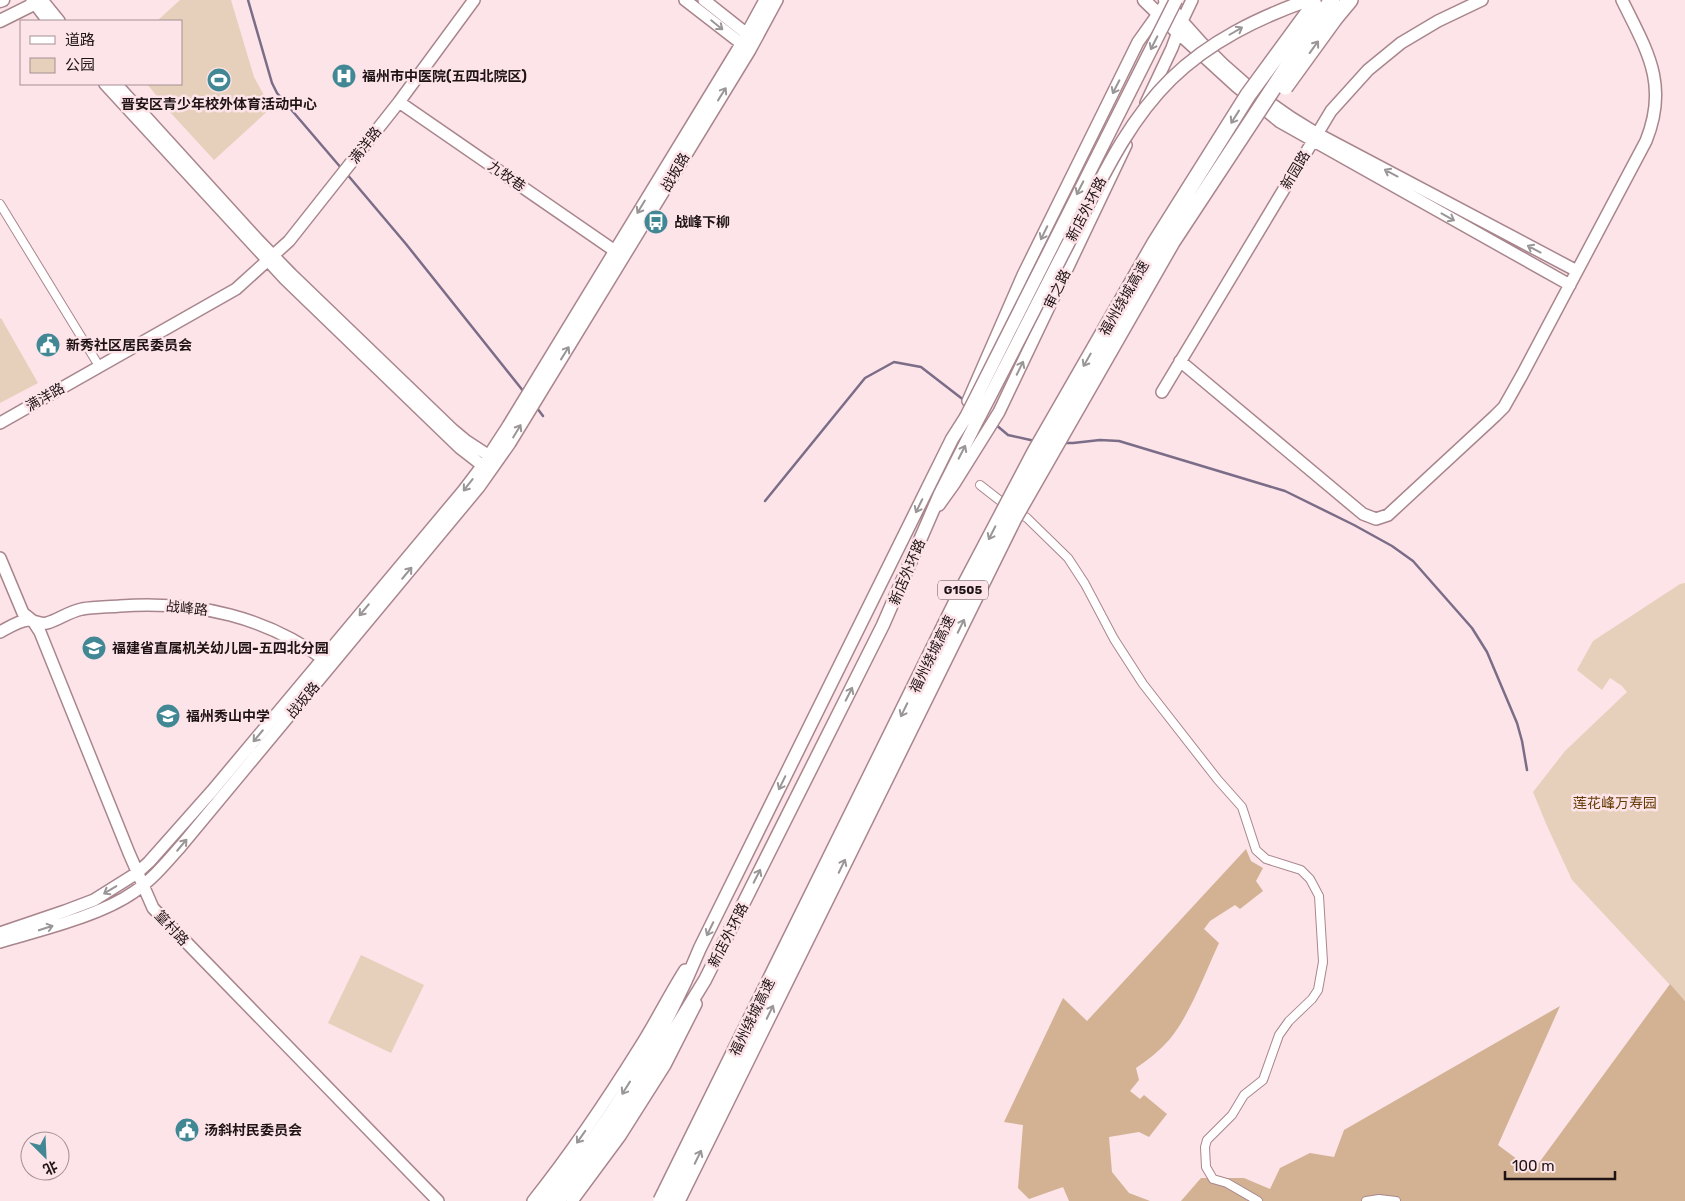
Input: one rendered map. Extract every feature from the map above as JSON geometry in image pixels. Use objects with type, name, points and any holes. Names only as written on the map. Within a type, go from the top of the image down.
[{"type":"highway","points":[[1319,4],[1350,0]]},
{"type":"highway","name":"福州绕城高速","points":[[661,1201],[1002,513],[1066,397],[1155,243],[1248,95],[1319,4]]},
{"type":"highway","name":"福州绕城高速","points":[[677,1201],[1014,518],[1172,242],[1319,4]]},
{"type":"main road","name":"满洋路","points":[[0,423],[236,289],[289,241],[399,102],[474,0]]},
{"type":"main road","points":[[685,0],[748,42]]},
{"type":"main road","points":[[704,0],[748,42]]},
{"type":"main road","name":"战坂路","points":[[0,942],[103,909],[124,899],[142,886],[181,846],[463,491],[490,464],[748,42],[765,0]]},
{"type":"main road","name":"战坂路","points":[[536,390],[615,251],[748,42],[777,0]]},
{"type":"main road","points":[[1144,0],[1159,14],[1180,27],[1210,51],[1262,97],[1314,137],[1570,285]]},
{"type":"main road","name":"审之路","points":[[932,514],[988,432],[1172,48],[1192,0]]},
{"type":"main road","name":"新园路","points":[[1162,392],[1331,111],[1378,61],[1420,30],[1482,0]]},
{"type":"main road","points":[[1180,361],[1363,514],[1376,519],[1382,519],[1504,407],[1640,153],[1654,118],[1656,84],[1649,56],[1622,0]]},
{"type":"main road","points":[[0,21],[38,1]]},
{"type":"main road","points":[[38,1],[48,20]]},
{"type":"main road","points":[[38,1],[58,20]]},
{"type":"main road","points":[[968,418],[971,393],[1023,275],[1138,42],[1169,1],[1180,27]]},
{"type":"main road","name":"新店外环路","points":[[559,1201],[621,1117],[705,980],[884,625],[932,514],[968,418],[1169,1]]},
{"type":"main road","name":"新店外环路","points":[[545,1201],[601,1128],[647,1054],[686,984],[700,948],[952,439],[968,418],[1136,119],[1171,79],[1208,48],[1278,10],[1319,4]]},
{"type":"main road","points":[[106,85],[270,258],[490,464]]},
{"type":"main road","points":[[117,85],[270,258]]},
{"type":"main road","name":"九牧巷","points":[[399,102],[615,251]]},
{"type":"main road","points":[[1314,137],[1577,271]]},
{"type":"main road","name":"满洋路","points":[[0,414],[232,283],[245,280]]},
{"type":"main road","name":"篁村路","points":[[0,558],[23,613],[33,620],[47,649],[152,908],[438,1201]]},
{"type":"main road","name":"战峰路","points":[[0,632],[23,621],[33,620],[46,623],[65,614],[83,609],[138,605],[189,606],[226,613],[249,620],[286,637],[327,662]]},
{"type":"main road","name":"战坂路","points":[[0,933],[65,912],[94,900],[137,873],[168,842],[327,662]]},
{"type":"main road","points":[[533,1201],[574,1148],[609,1096],[700,948]]},
{"type":"main road","points":[[572,1201],[620,1136],[665,1065],[694,1010],[705,980]]},
{"type":"street","points":[[0,204],[96,361]]},
{"type":"street","points":[[980,485],[1003,503],[1028,518],[1068,558],[1085,584],[1114,639],[1143,684],[1213,774],[1242,807],[1256,850],[1266,859],[1301,870],[1310,879],[1317,891],[1320,901],[1323,962],[1318,990],[1312,999],[1289,1021],[1279,1035],[1263,1080],[1244,1096],[1232,1115],[1209,1137],[1206,1143],[1206,1167],[1211,1177],[1216,1181],[1227,1183],[1258,1201]]},
{"type":"street","points":[[1366,1201],[1379,1199],[1396,1201]]},
{"type":"green space","name":"晋安区青少年校外体育活动中心","points":[[180,0],[231,0],[254,77],[271,108],[214,160],[148,85],[182,85],[182,20],[158,20]]},
{"type":"green space","points":[[0,319],[38,383],[0,403]]},
{"type":"green space","name":"莲花峰万寿园","points":[[1685,583],[1685,1001],[1572,880],[1533,792],[1565,751],[1627,692],[1610,678],[1602,690],[1577,670],[1593,641],[1680,584]]},
{"type":"green space","points":[[361,955],[424,985],[391,1053],[328,1023]]},
{"type":"shaded area","points":[[1246,849],[1251,861],[1263,868],[1256,881],[1263,891],[1240,909],[1235,905],[1210,921],[1204,929],[1219,943],[1190,1007],[1169,1040],[1136,1068],[1139,1080],[1130,1091],[1140,1099],[1144,1095],[1167,1114],[1149,1137],[1139,1132],[1109,1137],[1112,1172],[1129,1193],[1150,1201],[1069,1201],[1063,1187],[1029,1199],[1018,1188],[1023,1125],[1004,1122],[1063,998],[1087,1021]]},
{"type":"shaded area","points":[[1670,984],[1685,1001],[1685,1201],[1181,1201],[1201,1178],[1244,1178],[1270,1189],[1280,1168],[1310,1153],[1334,1157],[1344,1130],[1560,1006],[1498,1145],[1533,1171]]},
{"type":"waterway","points":[[248,0],[272,83],[277,93],[342,169]]},
{"type":"waterway","points":[[346,173],[406,244],[524,392]]},
{"type":"waterway","points":[[765,501],[865,378],[894,362],[921,367],[965,401]]},
{"type":"waterway","points":[[537,408],[543,416]]},
{"type":"waterway","points":[[995,424],[1008,435],[1035,441]]},
{"type":"waterway","points":[[1063,443],[1100,440],[1119,441],[1285,491],[1392,546],[1413,561],[1472,628],[1487,652],[1517,723],[1527,770]]},
{"type":"place","name":"福州市中医院(五四北院区)","points":[[344,76]]},
{"type":"place","name":"晋安区青少年校外体育活动中心","points":[[219,80]]},
{"type":"place","name":"战峰下柳","points":[[656,222]]},
{"type":"place","name":"新秀社区居民委员会","points":[[48,345]]},
{"type":"place","name":"福建省直属机关幼儿园-五四北分园","points":[[94,648]]},
{"type":"place","name":"福州秀山中学","points":[[168,716]]},
{"type":"place","name":"汤斜村民委员会","points":[[187,1130]]}]
